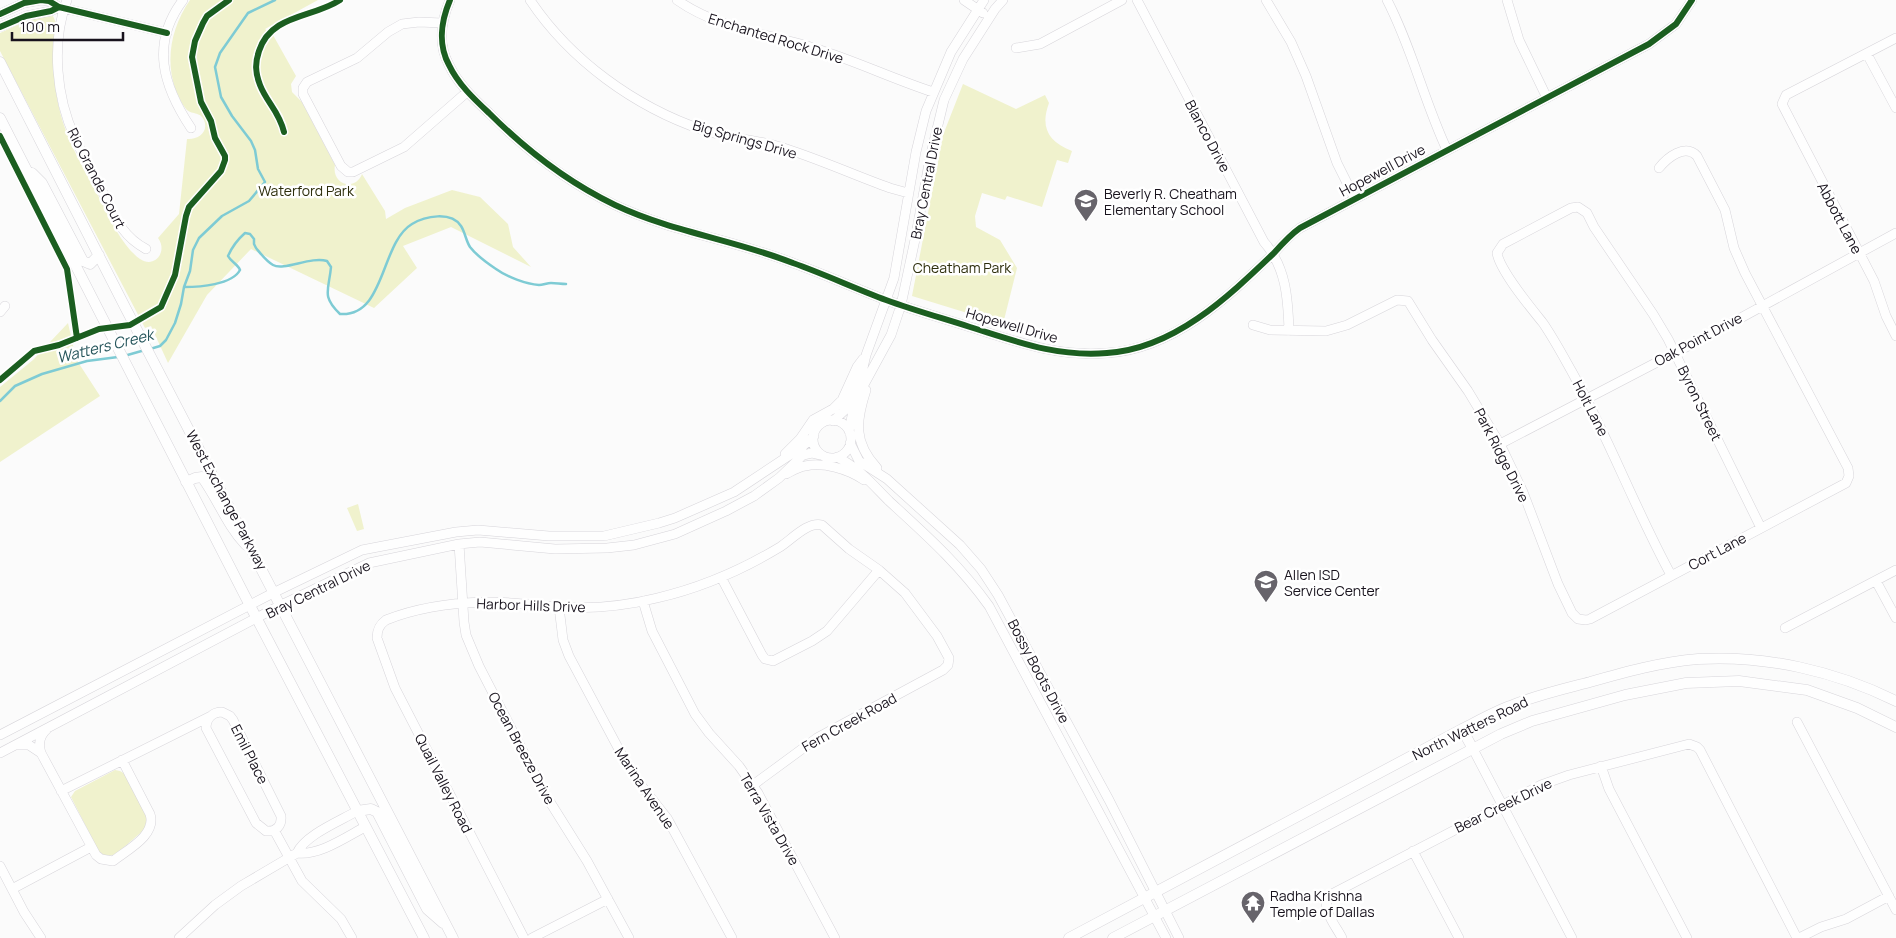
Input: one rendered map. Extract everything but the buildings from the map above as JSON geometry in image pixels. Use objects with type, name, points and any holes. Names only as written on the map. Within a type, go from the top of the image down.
[{"type":"main road","name":"West Exchange Parkway","points":[[0,62],[125,307],[275,592],[453,938]]},
{"type":"main road","name":"West Exchange Parkway","points":[[0,118],[256,618],[424,938]]},
{"type":"main road","points":[[25,167],[42,183],[84,261],[90,264],[99,255]]},
{"type":"main road","points":[[186,482],[202,477],[232,530],[255,555]]},
{"type":"main road","name":"North Watters Road","points":[[1069,938],[1462,729],[1511,705],[1537,696],[1647,666],[1697,659],[1743,659],[1796,666],[1839,677],[1896,701]]},
{"type":"main road","name":"North Watters Road","points":[[1113,938],[1473,749],[1532,721],[1625,695],[1686,683],[1739,681],[1807,690],[1857,708],[1896,727]]},
{"type":"main road","points":[[1462,729],[1473,749]]},
{"type":"main road","points":[[357,811],[371,808],[377,812],[427,908],[448,928]]},
{"type":"main road","points":[[405,903],[418,914],[431,938]]},
{"type":"street","points":[[0,14],[24,3],[49,0],[167,32]]},
{"type":"street","points":[[183,0],[167,32],[164,49],[166,79],[190,128]]},
{"type":"street","name":"Hopewell Drive","points":[[450,0],[442,23],[442,45],[448,65],[467,92],[516,140],[560,173],[615,205],[669,226],[750,247],[901,305],[1037,348],[1068,354],[1109,353],[1142,346],[1175,333],[1223,299],[1274,253],[1289,236],[1300,228],[1649,44],[1676,24],[1692,0]]},
{"type":"street","name":"Big Springs Drive","points":[[530,0],[576,54],[624,91],[668,116],[704,130],[777,146],[908,193]]},
{"type":"street","name":"Enchanted Rock Drive","points":[[676,0],[709,18],[732,27],[822,50],[933,92]]},
{"type":"street","points":[[964,0],[989,17]]},
{"type":"street","name":"Bray Central Drive","points":[[833,420],[846,407],[862,372],[866,355],[894,278],[908,193],[926,111],[951,52],[984,0]]},
{"type":"street","name":"Bray Central Drive","points":[[849,431],[856,401],[891,335],[901,305],[930,158],[944,100],[963,59],[989,17],[1003,0]]},
{"type":"street","points":[[1016,48],[1040,44],[1122,0]]},
{"type":"street","name":"Blanco Drive","points":[[1137,0],[1264,242],[1274,253],[1285,284],[1289,331]]},
{"type":"street","points":[[1266,0],[1291,42],[1316,101],[1337,163],[1355,198]]},
{"type":"street","points":[[1387,0],[1411,54],[1447,150]]},
{"type":"street","points":[[1507,0],[1519,40],[1547,98]]},
{"type":"street","points":[[0,27],[26,16],[51,11],[63,5]]},
{"type":"street","name":"Rio Grande Court","points":[[63,5],[59,33],[58,63],[62,100],[68,122],[74,138],[119,223],[133,242],[146,249]]},
{"type":"street","points":[[442,23],[419,22],[402,24],[388,32],[357,58],[307,82],[303,88],[304,94],[341,166],[348,172],[356,171],[404,147],[467,92]]},
{"type":"street","points":[[1896,38],[1867,54],[1896,108]]},
{"type":"street","name":"Abbott Lane","points":[[1867,54],[1786,95],[1782,101],[1783,108],[1877,288],[1886,316],[1896,336]]},
{"type":"street","points":[[1659,168],[1666,160],[1684,150],[1693,151],[1697,156],[1725,210],[1734,248],[1745,273],[1763,304]]},
{"type":"street","name":"Byron Street","points":[[1498,250],[1503,244],[1571,208],[1582,208],[1587,213],[1594,227],[1635,285],[1674,352],[1761,528]]},
{"type":"street","name":"Oak Point Drive","points":[[1500,444],[1896,233]]},
{"type":"street","name":"Holt Lane","points":[[1498,250],[1498,257],[1512,281],[1550,334],[1587,399],[1654,544],[1671,575]]},
{"type":"street","name":"Park Ridge Drive","points":[[1289,331],[1326,331],[1348,325],[1397,300],[1406,300],[1411,304],[1432,340],[1468,390],[1500,444],[1523,492],[1558,584],[1572,613],[1580,620]]},
{"type":"street","name":"Cort Lane","points":[[1580,620],[1590,619],[1846,483],[1849,476],[1848,468],[1763,304]]},
{"type":"street","points":[[1253,325],[1270,330],[1289,331]]},
{"type":"street","points":[[776,463],[800,439],[813,420],[842,400],[857,367],[866,355]]},
{"type":"street","points":[[876,364],[864,394],[859,416],[858,435],[864,454],[887,479]]},
{"type":"street","points":[[833,420],[844,424],[849,431],[850,443],[846,452],[837,457],[829,458],[822,455],[814,445],[814,436],[819,425],[824,422],[833,420]]},
{"type":"street","name":"Bray Central Drive","points":[[0,735],[275,592],[362,550],[414,539],[478,530],[549,536],[604,536],[659,523],[717,501],[802,448],[814,436]]},
{"type":"street","name":"Bossy Boots Drive","points":[[850,443],[860,461],[887,479],[960,545],[981,569],[998,595],[1166,909],[1179,938]]},
{"type":"street","name":"Bray Central Drive","points":[[0,753],[281,604],[369,562],[459,544],[480,542],[555,549],[607,548],[634,545],[675,534],[726,511],[754,496],[779,478],[803,455],[822,455]]},
{"type":"street","name":"Bossy Boots Drive","points":[[837,457],[856,468],[958,566],[989,606],[1166,938]]},
{"type":"street","points":[[779,478],[802,466],[826,466],[856,475],[878,490]]},
{"type":"street","name":"Harbor Hills Drive","points":[[380,624],[402,614],[462,604],[496,602],[559,608],[605,606],[643,601],[685,590],[721,577],[767,554],[810,526],[818,524],[826,527],[849,549],[879,570]]},
{"type":"street","name":"Ocean Breeze Drive","points":[[459,544],[462,604],[466,635],[478,666],[544,794],[576,842],[629,938]]},
{"type":"street","points":[[721,577],[762,655],[769,660],[777,660],[827,631],[879,570]]},
{"type":"street","name":"Fern Creek Road","points":[[753,784],[817,738],[943,670],[948,665],[949,658],[932,628],[905,594],[879,570]]},
{"type":"street","points":[[1785,628],[1896,570]]},
{"type":"street","points":[[1876,581],[1896,618]]},
{"type":"street","name":"Terra Vista Drive","points":[[643,601],[652,631],[695,714],[753,784],[835,938]]},
{"type":"street","name":"Marina Avenue","points":[[559,608],[563,640],[566,648],[600,714],[637,780],[666,818],[732,938]]},
{"type":"street","name":"Quail Valley Road","points":[[380,624],[377,638],[395,688],[524,938]]},
{"type":"street","name":"Emil Place","points":[[206,726],[254,818],[262,829],[266,831],[274,830],[280,824],[281,816],[233,720],[222,712],[211,716]]},
{"type":"street","points":[[62,791],[211,716]]},
{"type":"street","points":[[195,724],[206,726],[211,716]]},
{"type":"street","points":[[1797,722],[1896,910]]},
{"type":"street","points":[[50,726],[41,736],[42,753],[91,847],[101,859],[113,861],[148,834],[152,824],[150,814],[122,760]]},
{"type":"street","points":[[13,746],[29,745],[42,753]]},
{"type":"street","name":"Bear Creek Drive","points":[[1342,938],[1326,908],[1326,901],[1330,894],[1502,804],[1554,779],[1685,745],[1695,746],[1702,753],[1798,938]]},
{"type":"street","points":[[1473,749],[1572,938]]},
{"type":"street","points":[[1601,766],[1609,789],[1687,938]]},
{"type":"street","points":[[179,938],[216,905],[241,886],[293,855],[300,845],[310,838],[357,811]]},
{"type":"street","points":[[293,855],[305,854],[320,849],[365,827]]},
{"type":"street","name":"Emil Place","points":[[274,830],[293,855],[296,872],[302,882],[341,919],[352,938]]},
{"type":"street","points":[[12,890],[91,847]]},
{"type":"street","points":[[1413,851],[1459,938]]},
{"type":"street","points":[[0,866],[32,926],[41,938]]},
{"type":"street","points":[[1798,938],[1821,927],[1846,919],[1888,896]]},
{"type":"street","points":[[532,938],[608,899]]},
{"type":"green space","name":"Waterford Park","points":[[190,0],[318,0],[265,29],[273,35],[296,76],[291,84],[292,92],[302,102],[335,165],[335,172],[340,181],[349,184],[354,183],[359,180],[362,174],[385,211],[386,219],[405,208],[452,190],[480,197],[508,224],[513,247],[531,267],[451,227],[403,246],[417,268],[374,308],[251,249],[207,295],[168,363],[151,326],[145,328],[0,51],[0,33],[31,19],[53,16],[56,23],[54,64],[56,91],[69,140],[109,218],[123,241],[140,259],[145,262],[151,262],[161,253],[161,243],[158,238],[179,214],[187,139],[199,137],[205,128],[202,117],[188,111],[184,107],[172,77],[172,42],[179,20]]},
{"type":"green space","name":"Cheatham Park","points":[[963,84],[1016,109],[1045,95],[1049,103],[1045,119],[1048,133],[1057,143],[1072,151],[1068,163],[1057,160],[1042,207],[1007,196],[1005,200],[982,193],[975,216],[976,227],[1000,240],[1017,268],[1003,324],[912,296],[943,135]]},
{"type":"green space","points":[[68,323],[76,359],[100,396],[0,462],[0,387],[33,360]]},
{"type":"green space","points":[[358,504],[364,529],[357,531],[347,508]]},
{"type":"green space","points":[[115,770],[125,774],[147,817],[145,829],[116,854],[106,857],[100,854],[71,797],[75,791]]},
{"type":"waterway","name":"Watters Creek","points":[[150,349],[160,346],[166,340],[175,323],[190,271],[193,250],[199,238],[222,216],[249,201],[265,182],[258,169],[255,150],[251,141],[232,116],[221,97],[215,67],[220,53],[248,13],[275,0]]},
{"type":"waterway","points":[[184,287],[215,284],[236,275],[240,270],[228,256],[235,244],[245,233],[250,234],[254,239],[256,248],[273,265],[284,266],[313,260],[327,261],[331,267],[328,292],[330,302],[340,314],[355,312],[366,304],[375,292],[394,246],[402,233],[417,221],[438,216],[457,221],[473,250],[500,272],[523,282],[540,285],[551,283],[566,284]]},
{"type":"waterway","name":"Watters Creek","points":[[124,356],[145,350]]},
{"type":"waterway","name":"Watters Creek","points":[[0,401],[15,386],[42,374],[87,361],[118,357]]},
{"type":"cycle path","points":[[0,14],[24,3],[41,0],[49,1],[59,7],[167,33]]},
{"type":"cycle path","points":[[0,380],[34,351],[59,345],[99,329],[130,325],[161,307],[175,275],[189,207],[221,171],[225,160],[225,156],[215,138],[211,121],[201,102],[192,57],[195,41],[207,16],[229,0]]},
{"type":"cycle path","points":[[284,132],[279,118],[258,80],[256,68],[259,51],[265,39],[283,23],[340,0]]},
{"type":"cycle path","points":[[450,0],[444,16],[443,49],[453,72],[462,85],[503,127],[532,152],[564,176],[597,196],[659,222],[771,255],[917,311],[1037,347],[1088,354],[1132,349],[1155,342],[1177,331],[1219,303],[1300,228],[1649,44],[1676,24],[1692,0]]},
{"type":"cycle path","points":[[0,27],[26,16],[51,11],[59,7]]},
{"type":"cycle path","points":[[0,136],[67,269],[77,338]]},
{"type":"place","name":"Beverly R. Cheatham Elementary School","points":[[1086,222]]},
{"type":"place","name":"Allen ISD Service Center","points":[[1266,603]]},
{"type":"place","name":"Radha Krishna Temple of Dallas","points":[[1253,924]]}]
